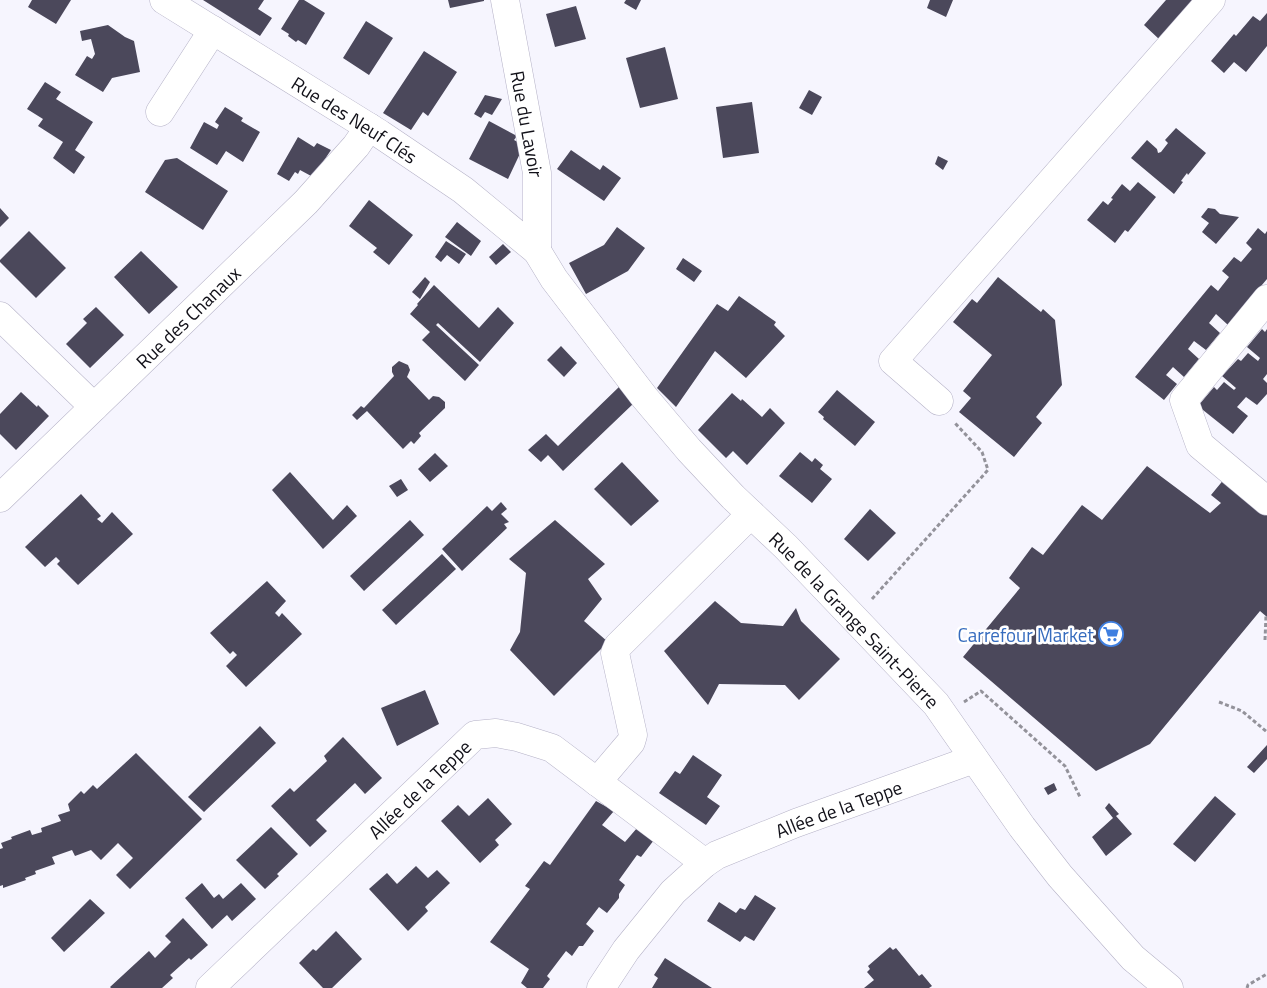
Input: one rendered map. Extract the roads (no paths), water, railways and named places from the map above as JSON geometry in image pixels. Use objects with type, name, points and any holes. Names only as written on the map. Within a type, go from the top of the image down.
[{"type":"street","name":"Rue des Neuf Clés","points":[[164,0],[369,127],[463,190],[537,251]]},
{"type":"street","name":"Rue du Lavoir","points":[[505,0],[537,172],[537,251]]},
{"type":"street","points":[[939,401],[893,361],[1211,0]]},
{"type":"street","points":[[160,112],[213,30]]},
{"type":"street","name":"Rue des Chanaux","points":[[0,498],[306,202],[356,146],[369,127]]},
{"type":"street","name":"Rue de la Grange Saint-Pierre","points":[[537,251],[554,279],[645,398],[689,450],[786,547],[936,704],[1022,827],[1060,876],[1133,958],[1168,988]]},
{"type":"street","points":[[1267,299],[1184,400],[1200,445],[1267,501]]},
{"type":"street","points":[[0,316],[94,407]]},
{"type":"street","points":[[596,782],[631,742],[633,735],[615,653],[618,646],[751,514]]},
{"type":"street","name":"Allée de la Teppe","points":[[210,988],[475,735],[496,733],[517,737],[552,748],[705,863]]},
{"type":"street","name":"Allée de la Teppe","points":[[601,988],[626,950],[674,892],[705,863],[717,855],[796,823],[974,759]]},
{"type":"place","name":"Carrefour Market","points":[[1111,634]]}]
